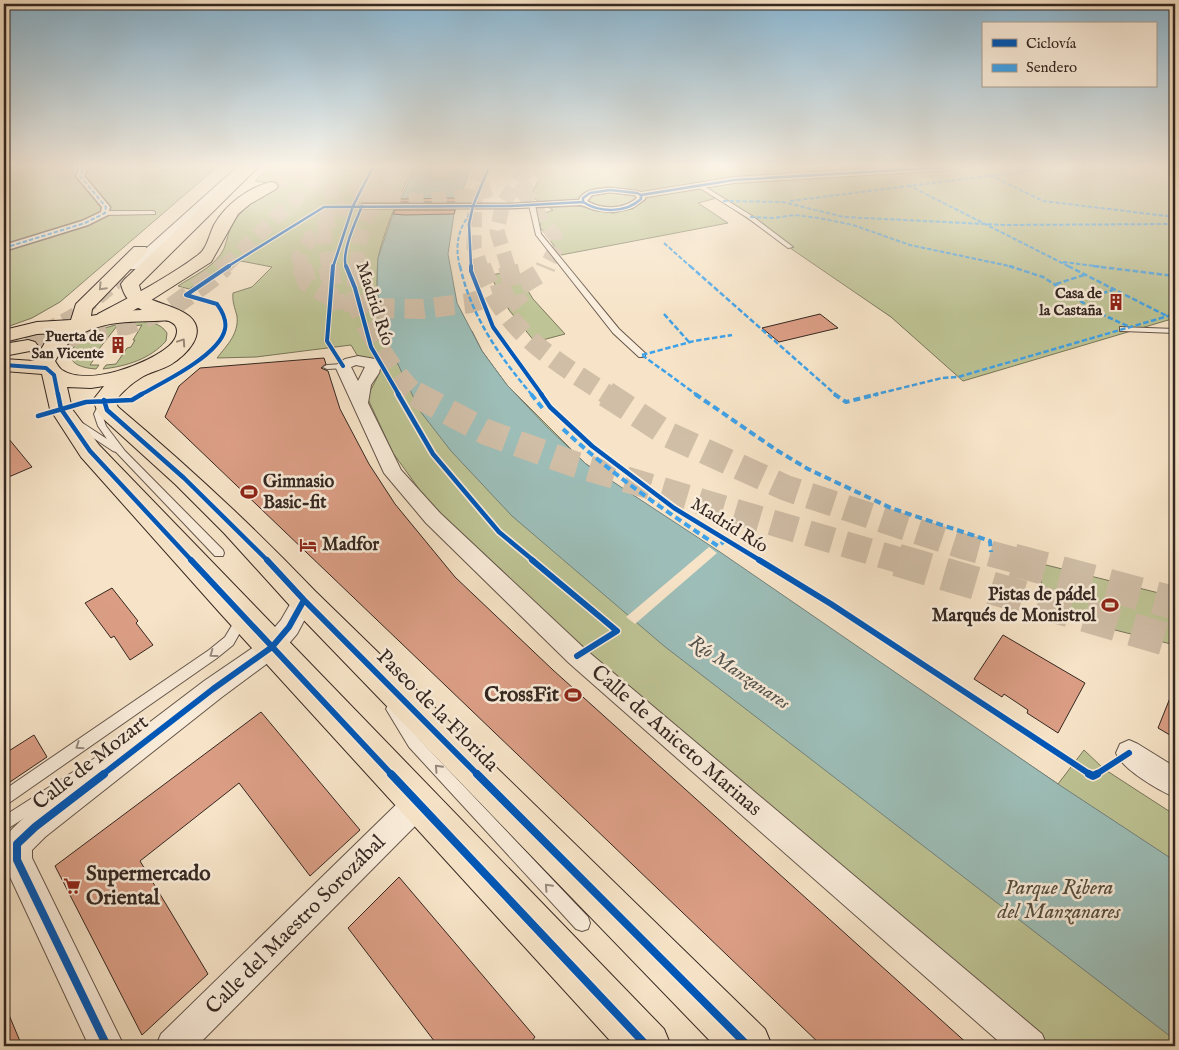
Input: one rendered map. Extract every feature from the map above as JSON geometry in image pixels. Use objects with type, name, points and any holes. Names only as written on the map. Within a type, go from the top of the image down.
[{"type":"main road","points":[[4,365],[50,371],[65,380],[97,381],[134,373],[159,362],[181,346],[187,337],[188,330],[183,320],[138,300],[130,289],[130,284],[135,269],[187,216]]},
{"type":"main road","points":[[195,216],[82,317],[51,349],[44,361],[50,371],[61,409],[90,451],[243,617],[647,1046]]},
{"type":"main road","points":[[105,318],[138,300],[205,258],[212,250],[224,221],[228,216]]},
{"type":"main road","points":[[135,269],[144,276],[157,277],[193,266]]},
{"type":"main road","points":[[4,350],[82,317],[105,318],[126,315],[171,315]]},
{"type":"main road","points":[[4,336],[30,338]]},
{"type":"main road","points":[[4,344],[30,338]]},
{"type":"main road","points":[[104,400],[114,388],[134,373]]},
{"type":"main road","name":"Paseo de la Florida","points":[[104,400],[107,410],[162,456],[267,559],[358,655],[748,1046]]},
{"type":"street","points":[[4,248],[85,223],[100,216]]},
{"type":"street","points":[[135,269],[191,216]]},
{"type":"street","points":[[343,366],[355,360],[366,360],[373,364],[371,373],[362,385],[360,403]]},
{"type":"street","name":"Calle de Aniceto Marinas","points":[[343,366],[393,473],[440,525],[577,656],[1030,1046]]},
{"type":"street","name":"Calle de Mozart","points":[[107,1046],[17,860],[17,844],[35,827],[213,689],[272,647],[290,627],[304,600]]},
{"type":"street","points":[[1129,753],[1175,782]]},
{"type":"street","name":"Calle del Maestro Sorozábal","points":[[173,1046],[418,803]]},
{"type":"lane","points":[[534,216],[538,234],[616,331],[642,355]]},
{"type":"lane","points":[[748,216],[790,248]]},
{"type":"lane","points":[[1123,328],[1175,331]]},
{"type":"lane","points":[[327,367],[343,366]]},
{"type":"lane","points":[[104,400],[98,414],[102,426],[122,453],[219,553]]},
{"type":"lane","points":[[68,418],[122,453]]},
{"type":"lane","points":[[4,798],[229,642],[243,617]]},
{"type":"lane","points":[[358,655],[414,743],[582,923]]},
{"type":"lane","points":[[4,824],[213,689]]},
{"type":"green space","points":[[4,216],[160,216],[60,302],[32,318],[4,328]]},
{"type":"green space","name":"Parque Ribera del Manzanares","points":[[238,216],[392,216],[378,259],[379,313],[472,331],[482,351],[507,385],[586,464],[1058,784],[1084,750],[1104,769],[1175,815],[1175,1046],[1051,1046],[595,662],[457,532],[419,489],[393,453],[367,397],[378,376],[363,357],[357,355],[351,345],[256,357],[217,358],[232,339],[236,328],[237,316],[233,302],[233,293],[252,287],[272,267],[241,261],[189,289],[178,286],[207,268],[217,259],[224,248],[234,221]]},
{"type":"green space","points":[[542,216],[718,216],[728,223],[561,255],[540,227]]},
{"type":"green space","points":[[743,216],[1175,216],[1175,318],[963,381],[891,317]]},
{"type":"green space","points":[[516,271],[533,299],[565,334],[535,342],[509,310],[490,275]]},
{"type":"green space","points":[[136,321],[153,323],[164,329],[167,333],[166,341],[153,353],[137,361],[103,369],[106,365],[116,364],[127,348],[131,347],[142,325],[133,326]]},
{"type":"green space","points":[[129,322],[127,326],[117,326],[99,349],[101,349],[90,365],[99,365],[96,369],[86,368],[73,361],[71,352],[80,341],[98,330]]},
{"type":"green space","name":"Pistas de pádel Marqués de Monistrol","points":[[1038,563],[1175,597],[1175,645],[1047,613]]},
{"type":"water","name":"Parque Ribera del Manzanares","points":[[392,216],[454,216],[448,254],[457,303],[482,351],[507,385],[586,464],[720,552],[1058,784],[1175,861],[1175,1040],[664,646],[512,516],[451,451],[420,411],[387,341],[379,313],[377,286],[378,258]]},
{"type":"pier","points":[[709,547],[717,553],[635,624],[626,617]]},
{"type":"building","points":[[820,314],[838,328],[779,342],[762,328]]},
{"type":"building","points":[[324,358],[326,364],[321,368],[328,371],[340,409],[369,464],[395,504],[455,577],[553,670],[970,1046],[822,1046],[165,417],[179,386],[200,368]]},
{"type":"building","points":[[4,433],[32,467],[4,479]]},
{"type":"building","points":[[112,588],[138,621],[136,623],[153,645],[130,660],[114,636],[111,638],[85,603]]},
{"type":"building","points":[[1003,635],[1085,683],[1058,733],[1027,713],[1028,710],[1004,694],[1002,697],[974,679]]},
{"type":"building","points":[[1175,688],[1175,738],[1158,728]]},
{"type":"building","points":[[261,712],[360,830],[310,876],[239,783],[140,861],[208,974],[142,1035],[55,866]]},
{"type":"building","points":[[34,735],[47,757],[4,786],[4,754]]},
{"type":"building","points":[[399,877],[535,1037],[528,1046],[438,1046],[348,928]]},
{"type":"building","points":[[4,1003],[22,1046],[4,1046]]},
{"type":"tunnel","points":[[224,267],[278,216]]},
{"type":"tunnel","points":[[326,225],[327,216]]},
{"type":"tunnel","points":[[326,225],[336,216]]},
{"type":"tunnel","points":[[357,267],[359,243],[369,216]]},
{"type":"tunnel","points":[[474,216],[474,247],[481,267]]},
{"type":"tunnel","points":[[500,216],[497,231],[508,267]]},
{"type":"tunnel","points":[[540,216],[556,237],[557,246],[546,267]]},
{"type":"tunnel","points":[[302,267],[299,257],[313,235],[326,225]]},
{"type":"tunnel","points":[[326,225],[324,234],[329,267]]},
{"type":"tunnel","points":[[4,342],[60,323],[90,304],[134,266]]},
{"type":"tunnel","points":[[28,346],[127,325],[172,307],[212,278],[225,266]]},
{"type":"tunnel","points":[[302,266],[307,282],[336,299]]},
{"type":"tunnel","points":[[328,266],[336,299]]},
{"type":"tunnel","points":[[357,266],[356,283],[359,304]]},
{"type":"tunnel","points":[[481,266],[495,295]]},
{"type":"tunnel","points":[[508,266],[513,289]]},
{"type":"tunnel","points":[[513,289],[544,271],[546,266]]},
{"type":"tunnel","points":[[495,295],[513,289]]},
{"type":"tunnel","points":[[513,289],[516,300],[521,306]]},
{"type":"tunnel","points":[[359,304],[375,308],[422,309],[470,303],[495,295]]},
{"type":"tunnel","points":[[495,295],[503,309],[533,342],[568,369],[608,395]]},
{"type":"tunnel","points":[[336,299],[359,304]]},
{"type":"tunnel","points":[[336,299],[338,310]]},
{"type":"tunnel","points":[[359,304],[364,321],[377,344],[394,369],[418,395]]},
{"type":"tunnel","points":[[415,394],[486,432],[574,464],[902,561]]},
{"type":"tunnel","points":[[606,394],[669,435],[786,488],[962,546],[1018,561]]},
{"type":"tunnel","points":[[897,560],[1175,642]]},
{"type":"tunnel","points":[[1013,560],[1175,603]]},
{"type":"marked path","points":[[4,248],[85,223],[99,216]]},
{"type":"marked path","points":[[468,216],[462,225],[458,237],[457,250],[464,284],[471,305],[491,342],[544,410]]},
{"type":"marked path","points":[[750,217],[773,218],[788,216]]},
{"type":"marked path","points":[[803,216],[853,225],[910,245],[978,258],[1022,269],[1043,277],[1099,313],[1130,327]]},
{"type":"marked path","points":[[840,216],[1005,225],[1175,224]]},
{"type":"marked path","points":[[969,216],[1167,316]]},
{"type":"marked path","points":[[1166,216],[1175,217]]},
{"type":"marked path","points":[[664,243],[841,400],[846,402],[942,378],[958,377],[1175,314]]},
{"type":"marked path","points":[[1063,262],[1175,276]]},
{"type":"marked path","points":[[1056,284],[1084,275]]},
{"type":"marked path","points":[[1079,300],[1113,290]]},
{"type":"marked path","points":[[664,314],[689,342]]},
{"type":"marked path","points":[[642,355],[694,341],[732,335]]},
{"type":"marked path","points":[[642,355],[714,408],[808,469],[891,508],[990,541],[991,552]]},
{"type":"marked path","points":[[563,429],[618,477],[678,519],[718,546],[726,540]]},
{"type":"cycle path","points":[[186,295],[219,272],[309,216]]},
{"type":"cycle path","points":[[343,366],[327,341],[333,265],[350,216]]},
{"type":"cycle path","name":"Madrid Río","points":[[358,216],[344,261],[355,288],[371,347],[433,454],[499,532],[617,631],[577,656]]},
{"type":"cycle path","name":"Madrid Río","points":[[471,216],[469,224],[471,271],[493,327],[550,407],[592,446],[674,508],[831,604],[1093,776],[1129,753]]},
{"type":"cycle path","points":[[38,416],[86,402],[132,400],[198,362],[220,341],[225,330],[225,320],[217,304],[186,295]]},
{"type":"cycle path","points":[[4,365],[46,368],[54,375],[61,409],[90,451],[231,604],[647,1046]]},
{"type":"cycle path","points":[[104,400],[107,410],[184,478],[233,526],[304,600],[748,1046]]},
{"type":"cycle path","points":[[107,1046],[17,860],[17,844],[35,827],[213,689],[272,647],[289,627],[304,600]]},
{"type":"place","name":"Casa de la Castaña","points":[[1116,302]]},
{"type":"place","name":"Puerta de San Vicente","points":[[118,345]]},
{"type":"place","name":"Gimnasio Basic-fit","points":[[249,492]]},
{"type":"place","name":"Madfor","points":[[308,545]]},
{"type":"place","name":"Pistas de pádel Marqués de Monistrol","points":[[1110,605]]},
{"type":"place","name":"CrossFit","points":[[573,695]]},
{"type":"place","name":"Supermercado Oriental","points":[[72,886]]},
{"type":"water label","name":"Río Manzanares","points":[[739,673]]}]
